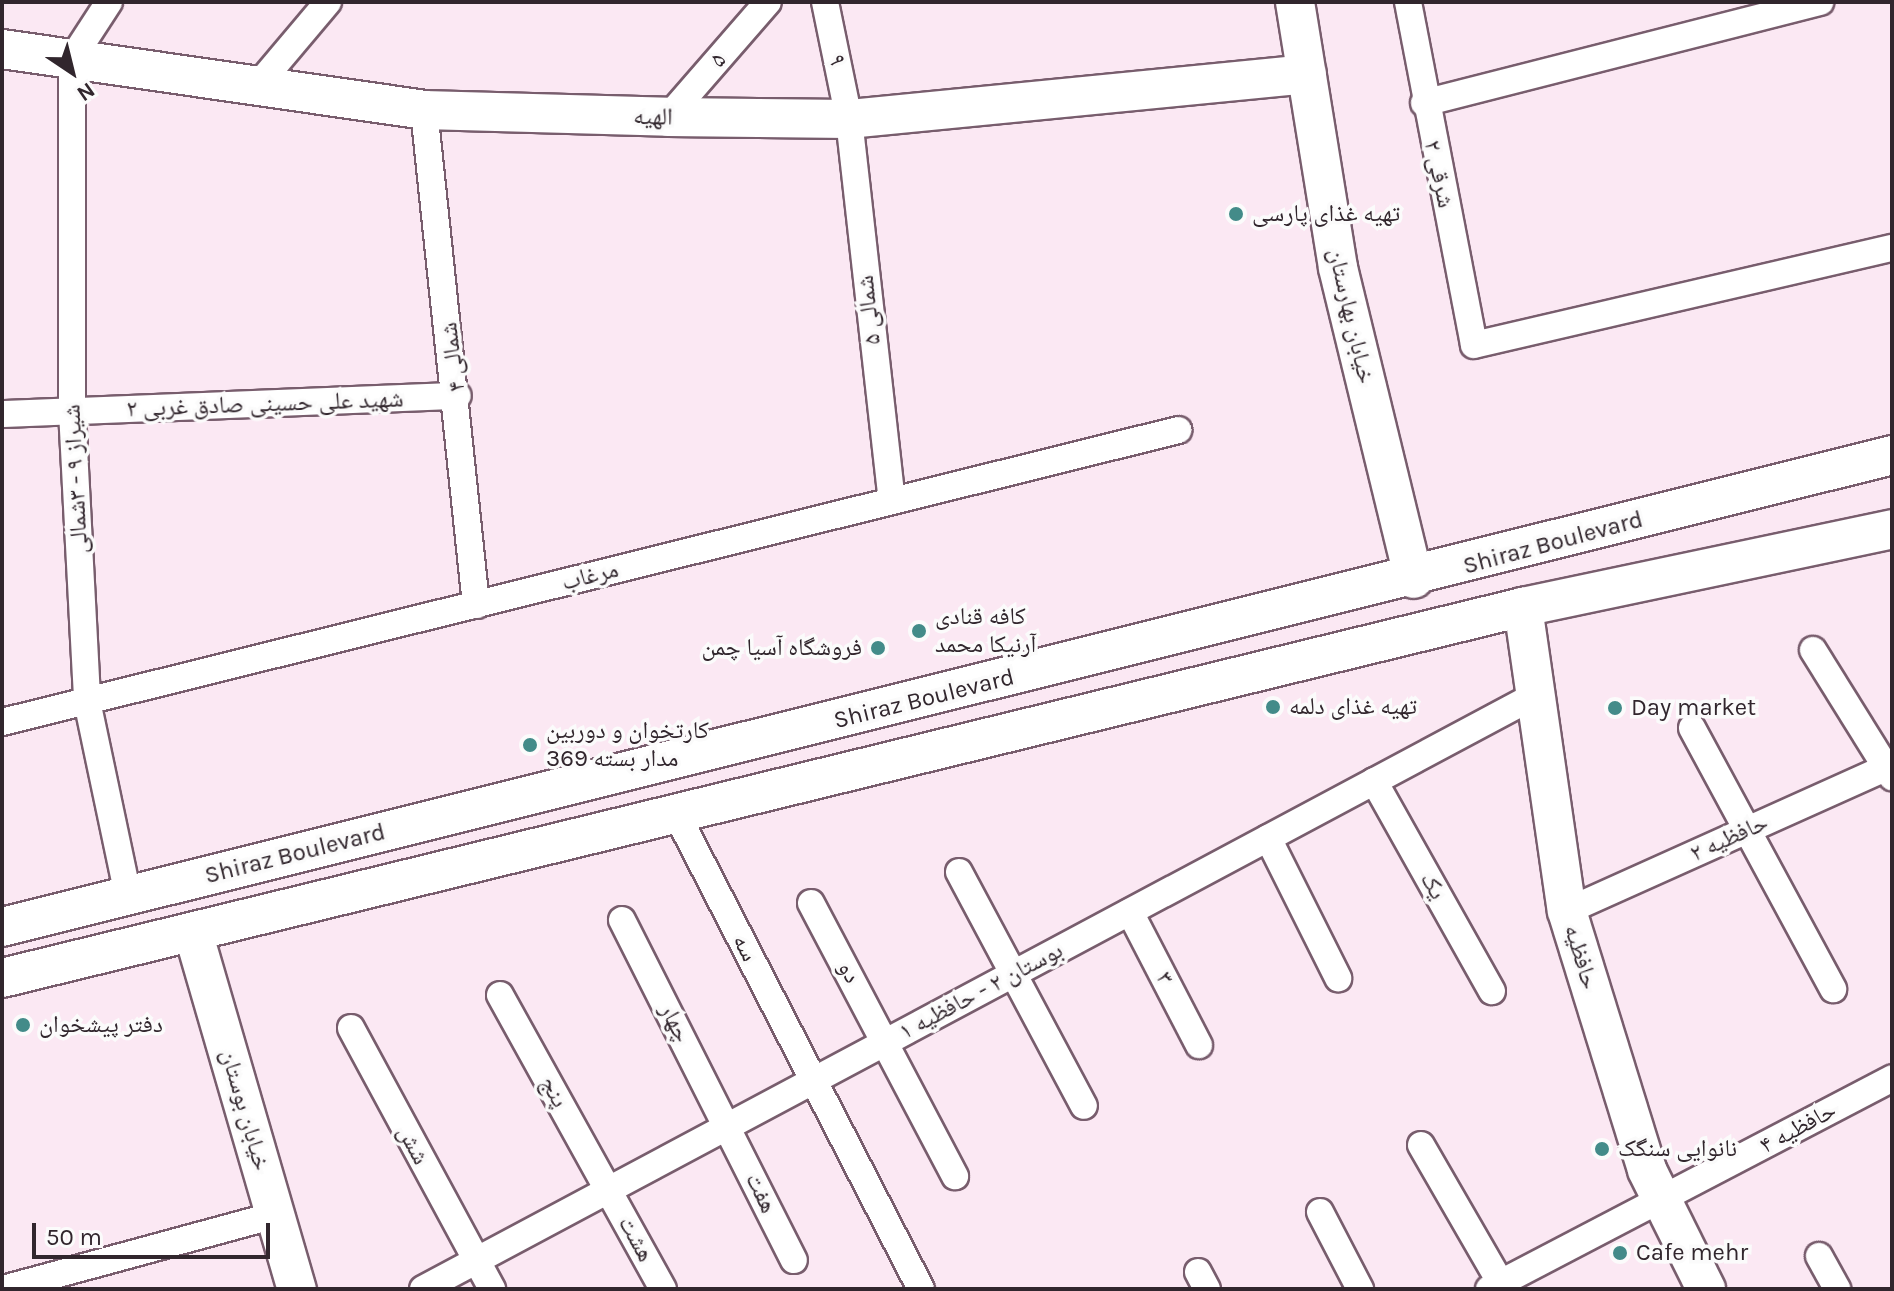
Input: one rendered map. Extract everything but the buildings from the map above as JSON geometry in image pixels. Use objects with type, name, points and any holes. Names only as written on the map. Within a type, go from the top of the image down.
[{"type":"main road","name":"خیابان بهارستان","points":[[1295,2],[1338,268],[1414,579]]},
{"type":"main road","name":"الهیه","points":[[2,49],[424,110],[668,117],[849,119],[1307,74]]},
{"type":"main road","name":"Shiraz Boulevard","points":[[2,927],[1414,579],[1892,455]]},
{"type":"main road","points":[[2,978],[1523,607],[1892,529]]},
{"type":"main road","name":"حافظیه","points":[[1523,607],[1567,911],[1662,1200],[1706,1289]]},
{"type":"main road","name":"خیابان بوستان","points":[[193,932],[297,1289]]},
{"type":"street","points":[[72,59],[109,2]]},
{"type":"street","points":[[259,84],[328,2]]},
{"type":"street","name":"۵","points":[[668,117],[768,2]]},
{"type":"street","name":"۹","points":[[825,2],[849,119]]},
{"type":"street","name":"۲ شرقی","points":[[1408,2],[1424,103],[1474,345],[1892,248]]},
{"type":"street","points":[[1424,103],[1820,2]]},
{"type":"street","name":"شیراز ۹ - ۳شمالی","points":[[72,59],[72,411],[87,701],[128,896]]},
{"type":"street","name":"۴ شمالی","points":[[424,110],[458,396],[476,605]]},
{"type":"street","name":"۵ شمالی","points":[[849,119],[892,501]]},
{"type":"street","name":"شهید علی حسینی صادق غربی ۲","points":[[2,414],[458,396]]},
{"type":"street","name":"مرغاب","points":[[2,722],[1178,430]]},
{"type":"street","points":[[1813,650],[1890,770]]},
{"type":"street","name":"بوستان ۲ - حافظیه ۱","points":[[423,1289],[1538,694]]},
{"type":"street","points":[[1692,728],[1751,828],[1833,989]]},
{"type":"street","name":"حافظیه ۲","points":[[1567,911],[1751,828],[1890,770]]},
{"type":"street","name":"یک","points":[[1374,781],[1492,991]]},
{"type":"street","name":"سه","points":[[677,815],[813,1081]]},
{"type":"street","points":[[1268,838],[1338,978]]},
{"type":"street","points":[[959,872],[1084,1106]]},
{"type":"street","name":"دو","points":[[811,903],[887,1041]]},
{"type":"street","name":"۳","points":[[1130,912],[1199,1045]]},
{"type":"street","name":"چهار","points":[[622,920],[728,1126]]},
{"type":"street","name":"پنج","points":[[500,995],[609,1190]]},
{"type":"street","name":"شش","points":[[351,1028],[492,1289]]},
{"type":"street","points":[[887,1041],[955,1176]]},
{"type":"street","name":"حافظیه ۴","points":[[1498,1287],[1892,1078]]},
{"type":"street","points":[[813,1081],[921,1289]]},
{"type":"street","name":"هفت","points":[[728,1126],[794,1260]]},
{"type":"street","points":[[1421,1145],[1498,1287]]},
{"type":"street","name":"هشت","points":[[609,1190],[663,1289]]},
{"type":"street","points":[[1320,1212],[1360,1289]]},
{"type":"street","points":[[3,1289],[276,1215]]},
{"type":"street","points":[[1819,1256],[1837,1289]]},
{"type":"place","name":"تهیه غذای پارسی","points":[[1236,214]]},
{"type":"place","name":"کافه قنادی آرنیکا محمد","points":[[919,631]]},
{"type":"place","name":"فروشگاه آسیا چمن","points":[[878,648]]},
{"type":"place","name":"تهیه غذای دلمه","points":[[1273,707]]},
{"type":"place","name":"Day market","points":[[1615,708]]},
{"type":"place","name":"کارتخوان و دوربین مدار بسته 369","points":[[530,745]]},
{"type":"place","name":"دفتر پیشخوان","points":[[23,1025]]},
{"type":"place","name":"نانوایی سنگک","points":[[1602,1149]]},
{"type":"place","name":"Cafe mehr","points":[[1620,1253]]}]
